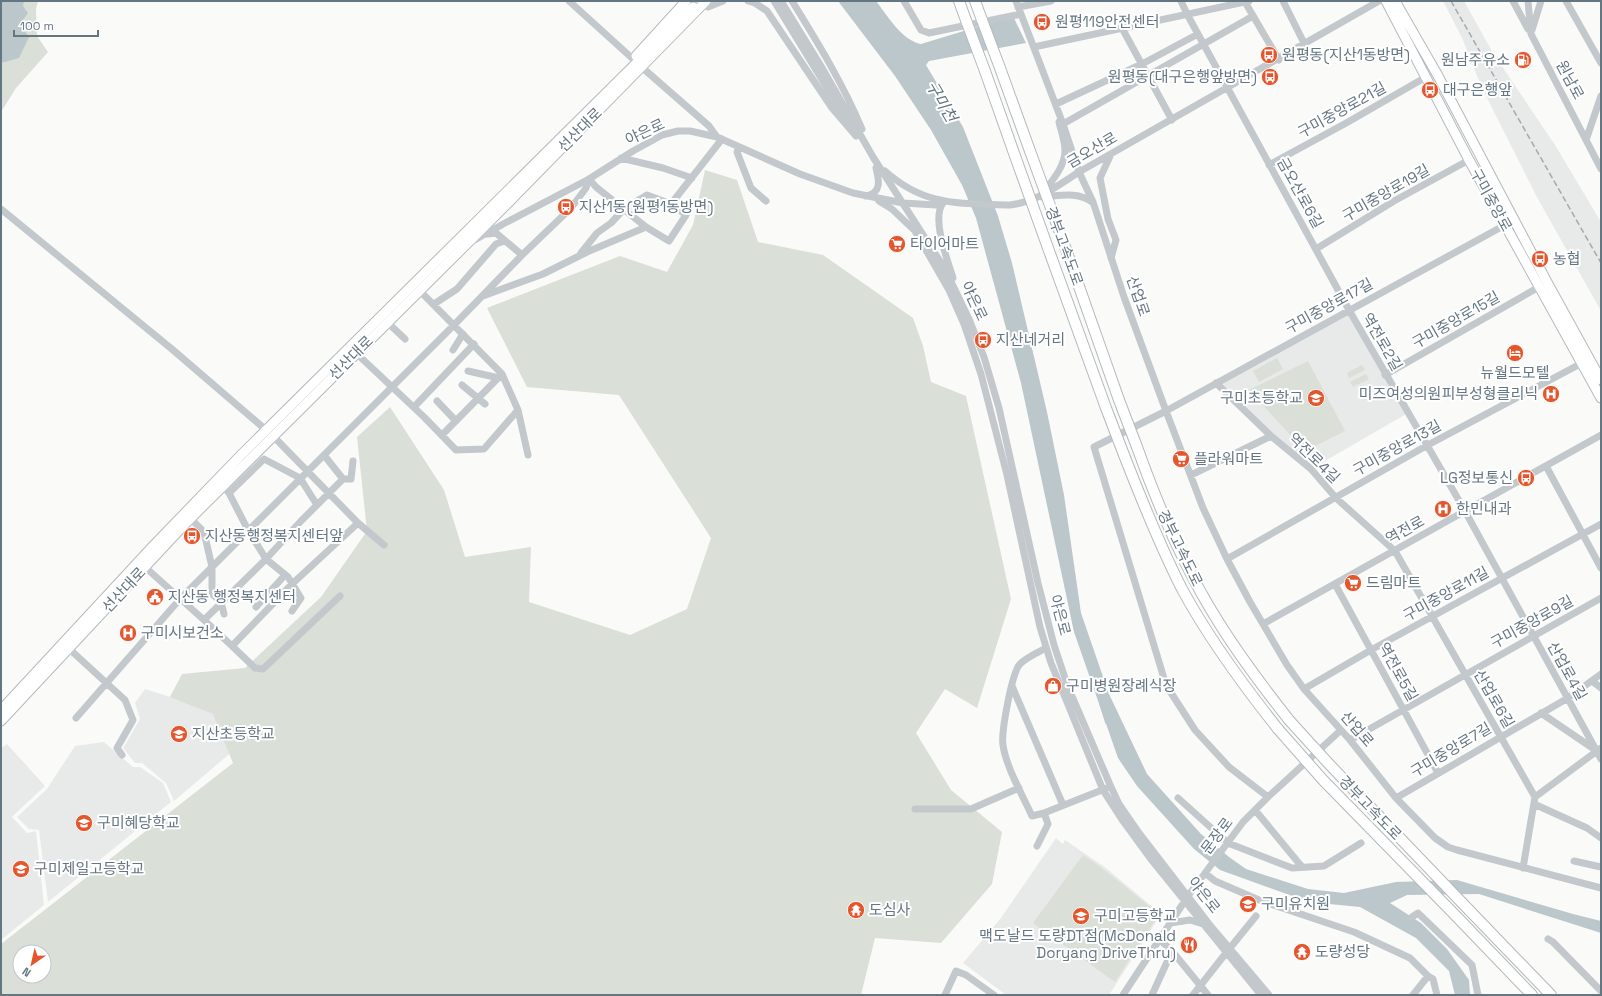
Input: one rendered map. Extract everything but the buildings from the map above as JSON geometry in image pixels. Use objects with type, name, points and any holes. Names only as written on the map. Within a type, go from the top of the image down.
[{"type":"highway","name":"경부고속도로","points":[[959,1],[1106,408],[1151,523],[1183,590],[1230,666],[1278,729],[1323,780],[1532,995]]},
{"type":"highway","name":"경부고속도로","points":[[975,1],[1136,447],[1163,514],[1186,565],[1201,591],[1239,654],[1289,720],[1329,764],[1551,995]]},
{"type":"main road","points":[[594,105],[633,59],[687,1]]},
{"type":"main road","name":"선산대로","points":[[1,721],[158,541],[270,433],[489,216],[617,93],[700,1]]},
{"type":"main road","name":"구미중앙로","points":[[1386,1],[1469,160],[1601,398]]},
{"type":"main road","name":"구미중앙로","points":[[1395,1],[1441,80],[1550,288],[1601,380]]},
{"type":"main road","points":[[617,93],[645,70],[710,3]]},
{"type":"main road","name":"선산대로","points":[[1,710],[145,567],[190,518],[223,486],[270,433],[356,353],[387,322],[417,287],[464,246],[489,216],[594,105],[688,16],[710,3]]},
{"type":"street","points":[[569,1],[633,59]]},
{"type":"street","points":[[710,3],[722,1]]},
{"type":"street","points":[[748,1],[762,7],[770,16]]},
{"type":"street","points":[[760,1],[832,108],[856,136]]},
{"type":"street","points":[[769,1],[838,106]]},
{"type":"street","name":"야은로","points":[[774,1],[856,136],[900,203],[935,252],[958,296],[984,358],[999,408],[1038,584],[1054,645],[1068,687],[1119,804],[1203,924],[1270,995]]},
{"type":"street","name":"야은로","points":[[781,1],[821,66],[873,157],[877,167]]},
{"type":"street","points":[[792,1],[826,56],[848,97],[873,157]]},
{"type":"street","points":[[904,1],[921,30],[929,33],[1018,7],[1051,1]]},
{"type":"street","name":"금오산로6길","points":[[1181,1],[1349,310]]},
{"type":"street","points":[[1283,1],[1305,44]]},
{"type":"street","name":"금오산로","points":[[900,203],[1010,206],[1040,197],[1079,172],[1279,60],[1380,1]]},
{"type":"street","points":[[1513,1],[1531,34]]},
{"type":"street","name":"원남로","points":[[1528,1],[1531,34],[1601,167]]},
{"type":"street","points":[[1531,34],[1541,1]]},
{"type":"street","points":[[1566,1],[1601,63]]},
{"type":"street","points":[[1034,47],[1247,2],[1253,16],[1279,60]]},
{"type":"street","name":"산업로","points":[[1018,7],[1057,107],[1079,172],[1093,202],[1111,258],[1166,411],[1203,508],[1227,559],[1287,664],[1304,689],[1350,740],[1396,798],[1435,838],[1448,847],[1601,888]]},
{"type":"street","points":[[1063,124],[1253,16]]},
{"type":"street","points":[[1122,28],[1172,120]]},
{"type":"street","points":[[1040,197],[1059,169],[1064,157],[1064,147],[1057,107],[1198,34]]},
{"type":"street","points":[[645,70],[709,126],[719,138],[692,178],[671,204]]},
{"type":"street","name":"구미중앙로21길","points":[[1269,165],[1426,77]]},
{"type":"street","points":[[1586,140],[1601,96]]},
{"type":"street","name":"야은로","points":[[464,246],[589,179],[621,158],[662,135],[678,131],[690,131],[719,138],[826,184],[900,203]]},
{"type":"street","points":[[739,147],[737,152],[751,188],[766,201]]},
{"type":"street","points":[[1111,258],[1116,240],[1108,219],[1100,178],[1112,153]]},
{"type":"street","points":[[621,158],[663,168],[692,178]]},
{"type":"street","name":"구미중앙로19길","points":[[1316,249],[1394,201],[1469,160]]},
{"type":"street","points":[[868,196],[874,194],[879,186],[877,167]]},
{"type":"street","points":[[877,167],[914,192],[944,203],[940,208],[940,229],[958,296]]},
{"type":"street","points":[[576,258],[597,233],[611,223],[624,209],[647,195],[671,204],[686,215],[669,241],[646,227],[624,209],[596,187],[589,179]]},
{"type":"street","points":[[76,718],[180,599],[392,386],[454,326],[480,297],[522,255],[571,208],[586,188],[589,179]]},
{"type":"street","points":[[1040,197],[1077,195],[1083,196],[1093,202]]},
{"type":"street","points":[[868,196],[892,209],[913,229]]},
{"type":"street","name":"야은로","points":[[900,203],[913,229],[949,290],[964,324],[981,374],[1007,476],[1040,627],[1046,648],[1056,677],[1103,790],[1123,821],[1228,951],[1261,995]]},
{"type":"street","points":[[1,209],[173,350],[270,433],[308,470],[358,523],[384,545]]},
{"type":"street","points":[[489,216],[505,223]]},
{"type":"street","name":"구미중앙로17길","points":[[1268,797],[1229,767],[1195,730],[1166,685],[1094,448],[1166,411],[1505,225]]},
{"type":"street","points":[[480,297],[543,274],[587,252],[646,227]]},
{"type":"street","points":[[486,234],[496,233],[522,255]]},
{"type":"street","points":[[434,304],[457,288],[496,244],[504,241]]},
{"type":"street","points":[[417,287],[454,326],[474,344],[501,376],[518,410],[528,456]]},
{"type":"street","name":"구미중앙로15길","points":[[1385,375],[1539,287]]},
{"type":"street","name":"역전로2길","points":[[1349,310],[1385,375],[1465,511]]},
{"type":"street","points":[[387,322],[405,339]]},
{"type":"street","points":[[453,350],[463,334]]},
{"type":"street","points":[[414,407],[474,344]]},
{"type":"street","points":[[356,353],[414,407],[456,450],[484,449],[518,410]]},
{"type":"street","name":"구미중앙로13길","points":[[1227,559],[1426,446],[1582,363]]},
{"type":"street","points":[[468,370],[501,376]]},
{"type":"street","points":[[442,435],[477,398],[501,376]]},
{"type":"street","name":"역전로4길","points":[[1216,383],[1271,436],[1311,469],[1336,498],[1395,551]]},
{"type":"street","points":[[462,385],[485,404]]},
{"type":"street","points":[[437,401],[456,421]]},
{"type":"street","name":"역전로","points":[[1263,624],[1601,435]]},
{"type":"street","points":[[1191,475],[1271,436]]},
{"type":"street","points":[[324,455],[343,479]]},
{"type":"street","points":[[230,493],[264,459],[300,478],[318,505]]},
{"type":"street","points":[[204,620],[266,559],[343,479],[351,478],[353,461]]},
{"type":"street","points":[[1546,466],[1601,568]]},
{"type":"street","points":[[223,486],[230,493],[248,530],[266,559],[285,575],[301,598],[292,611]]},
{"type":"street","name":"산업로4길","points":[[1465,511],[1568,698],[1600,751],[1601,758]]},
{"type":"street","points":[[190,518],[204,532],[212,567],[212,594],[221,602],[224,614]]},
{"type":"street","points":[[232,646],[292,584],[358,523]]},
{"type":"street","name":"구미중앙로11길","points":[[1304,689],[1371,650],[1601,524]]},
{"type":"street","name":"산업로6길","points":[[1395,551],[1500,736],[1535,801]]},
{"type":"street","points":[[145,567],[255,668],[263,669],[340,596]]},
{"type":"street","points":[[256,607],[285,575]]},
{"type":"street","name":"역전로5길","points":[[1335,584],[1438,773]]},
{"type":"street","name":"구미중앙로9길","points":[[1350,740],[1601,598]]},
{"type":"street","points":[[66,646],[125,700],[133,720],[117,748],[122,755]]},
{"type":"street","points":[[1046,648],[1019,665],[1012,686],[1002,732],[1003,746],[1019,788],[1032,816],[1044,813],[1111,787]]},
{"type":"street","name":"구미중앙로7길","points":[[1396,798],[1500,736],[1568,698],[1601,674]]},
{"type":"street","points":[[1592,681],[1601,688]]},
{"type":"street","points":[[1012,686],[1063,805]]},
{"type":"street","points":[[1523,868],[1535,801],[1600,751],[1541,713]]},
{"type":"street","name":"문장로","points":[[1123,995],[1186,899],[1243,822],[1341,730]]},
{"type":"street","points":[[915,809],[971,809],[1019,788]]},
{"type":"street","points":[[1178,798],[1228,843],[1292,868],[1324,866],[1361,843]]},
{"type":"street","points":[[1535,801],[1587,828],[1601,838]]},
{"type":"street","points":[[1255,810],[1302,867]]},
{"type":"street","points":[[1036,846],[1048,824],[1044,813]]},
{"type":"street","points":[[1574,861],[1601,867]]},
{"type":"street","points":[[1205,873],[1215,881],[1259,900],[1354,932],[1410,958],[1428,976],[1434,979],[1437,995]]},
{"type":"street","points":[[1412,918],[1418,913],[1472,965],[1478,995]]},
{"type":"street","points":[[1193,995],[1256,916]]},
{"type":"street","points":[[1170,923],[1190,920],[1203,924]]},
{"type":"street","points":[[1159,939],[1172,951],[1208,995]]},
{"type":"street","points":[[1548,939],[1554,942],[1601,991]]},
{"type":"street","points":[[1152,995],[1172,951]]},
{"type":"street","points":[[945,995],[956,971],[966,975],[994,995]]},
{"type":"street","points":[[1413,995],[1428,976]]},
{"type":"shaded area","points":[[1,1],[38,1],[36,9],[37,36],[48,52],[16,88],[1,112]]},
{"type":"shaded area","points":[[1443,1],[1464,1],[1493,53],[1555,145],[1601,222],[1601,311],[1538,199],[1481,86],[1462,38]]},
{"type":"shaded area","points":[[705,170],[737,180],[758,242],[823,255],[913,318],[923,346],[931,382],[966,396],[1011,599],[977,708],[945,689],[916,733],[951,790],[1002,832],[992,884],[941,943],[875,938],[861,995],[1,995],[1,944],[233,763],[213,714],[170,697],[182,674],[245,668],[321,597],[367,531],[357,437],[390,407],[444,490],[465,557],[531,547],[529,602],[630,635],[687,609],[711,538],[619,395],[527,387],[487,308],[620,256],[667,272],[693,225]]},
{"type":"shaded area","name":"구미초등학교","points":[[1349,310],[1408,413],[1311,469],[1216,383]]},
{"type":"shaded area","points":[[1277,358],[1283,369],[1259,382],[1253,371]]},
{"type":"shaded area","points":[[1308,361],[1345,431],[1305,451],[1249,390]]},
{"type":"shaded area","points":[[1362,365],[1365,370],[1349,378],[1347,373]]},
{"type":"shaded area","points":[[1366,374],[1369,379],[1353,387],[1350,382]]},
{"type":"shaded area","name":"지산초등학교","points":[[145,689],[215,711],[234,750],[174,801],[166,783],[142,763],[135,763],[123,748],[140,719],[135,703]]},
{"type":"shaded area","name":"구미혜당학교","points":[[104,742],[133,767],[140,767],[163,783],[171,802],[48,902],[39,830],[29,829],[17,817],[47,789],[75,746]]},
{"type":"shaded area","name":"구미제일고등학교","points":[[7,744],[45,786],[12,817],[27,833],[36,831],[44,905],[1,940],[1,748]]},
{"type":"shaded area","name":"구미고등학교","points":[[1056,838],[1063,844],[1065,840],[1106,868],[1161,914],[1109,995],[1006,995],[963,963],[1001,918]]},
{"type":"shaded area","points":[[1083,855],[1106,871],[1159,914],[1115,982],[1033,923]]},
{"type":"water","points":[[1,1],[24,1],[23,6],[28,13],[20,24],[29,37],[19,58],[1,63]]},
{"type":"water","name":"구미천","points":[[838,1],[876,1],[901,33],[914,42],[921,44],[1013,16],[1026,43],[929,61],[926,65],[963,127],[998,216],[1012,263],[1047,412],[1064,495],[1081,613],[1109,694],[1147,774],[1201,834],[1246,869],[1308,889],[1344,893],[1396,882],[1457,880],[1601,921],[1601,933],[1479,894],[1407,895],[1390,903],[1421,923],[1447,949],[1469,980],[1470,995],[1455,995],[1449,971],[1416,938],[1360,907],[1309,902],[1220,870],[1194,849],[1137,786],[1118,758],[1074,632],[1021,383],[976,218],[962,185],[931,130],[895,76]]},
{"type":"waterway","points":[[1100,704],[1106,723]]},
{"type":"railway","points":[[1451,1],[1601,263]]},
{"type":"place","name":"원평119안전센터","points":[[1042,22]]},
{"type":"place","name":"원평동(지산1동방면)","points":[[1269,55]]},
{"type":"place","name":"원남주유소","points":[[1523,60]]},
{"type":"place","name":"원평동(대구은행앞방면)","points":[[1270,77]]},
{"type":"place","name":"대구은행앞","points":[[1430,90]]},
{"type":"place","name":"지산1동(원평1동방면)","points":[[566,207]]},
{"type":"place","name":"타이어마트","points":[[897,244]]},
{"type":"place","name":"농협","points":[[1540,259]]},
{"type":"place","name":"지산네거리","points":[[983,340]]},
{"type":"place","name":"뉴월드모텔","points":[[1515,353]]},
{"type":"place","name":"미즈여성의원피부성형클리닉","points":[[1551,394]]},
{"type":"place","name":"구미초등학교","points":[[1316,398]]},
{"type":"place","name":"플라워마트","points":[[1181,459]]},
{"type":"place","name":"LG정보통신","points":[[1526,478]]},
{"type":"place","name":"한민내과","points":[[1443,509]]},
{"type":"place","name":"지산동행정복지센터앞","points":[[192,536]]},
{"type":"place","name":"드림마트","points":[[1353,583]]},
{"type":"place","name":"지산동 행정복지센터","points":[[155,597]]},
{"type":"place","name":"구미시보건소","points":[[128,633]]},
{"type":"place","name":"구미병원장례식장","points":[[1053,686]]},
{"type":"place","name":"지산초등학교","points":[[179,734]]},
{"type":"place","name":"구미혜당학교","points":[[84,823]]},
{"type":"place","name":"구미제일고등학교","points":[[21,869]]},
{"type":"place","name":"구미유치원","points":[[1248,904]]},
{"type":"place","name":"도심사","points":[[856,910]]},
{"type":"place","name":"구미고등학교","points":[[1081,916]]},
{"type":"place","name":"맥도날드 도량DT점(McDonald Doryang DriveThru)","points":[[1189,945]]},
{"type":"place","name":"도량성당","points":[[1302,952]]}]
